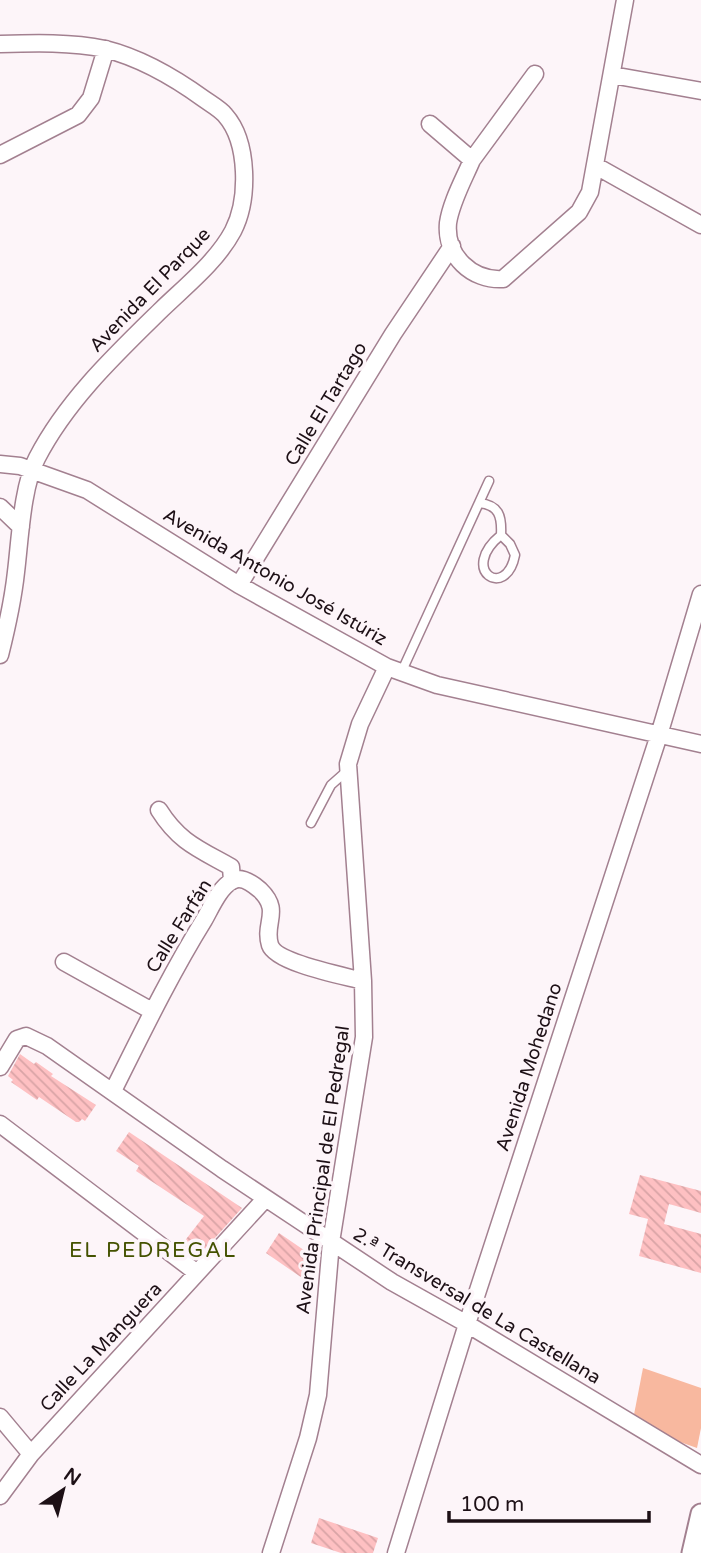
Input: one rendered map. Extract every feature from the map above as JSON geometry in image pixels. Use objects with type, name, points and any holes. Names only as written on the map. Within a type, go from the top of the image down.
[{"type":"street","points":[[535,74],[472,160],[456,197],[448,225],[458,261],[473,273],[489,280],[503,279],[579,212],[590,192],[625,0]]},
{"type":"street","name":"Avenida El Parque","points":[[0,44],[40,43],[106,50],[170,76],[225,115],[237,136],[244,158],[244,186],[235,228],[216,254],[68,408],[32,470],[21,527],[10,615],[0,655]]},
{"type":"street","points":[[0,155],[78,116],[91,98],[106,50]]},
{"type":"street","points":[[612,75],[701,91]]},
{"type":"street","points":[[430,124],[472,160]]},
{"type":"street","points":[[596,166],[701,225]]},
{"type":"street","name":"Calle El Tartago","points":[[239,585],[393,334],[452,246]]},
{"type":"street","name":"Avenida Antonio José Istúriz","points":[[0,464],[32,470],[75,486],[113,505],[239,585],[394,670],[437,685],[701,744]]},
{"type":"street","points":[[0,507],[21,527]]},
{"type":"street","name":"Avenida Mohedano","points":[[396,1553],[467,1324],[659,735],[701,594]]},
{"type":"street","name":"Avenida Principal de El Pedregal","points":[[271,1553],[308,1438],[318,1395],[331,1242],[362,1051],[363,981],[348,770],[350,752],[359,724],[394,670]]},
{"type":"street","points":[[159,810],[171,829],[188,844],[231,867],[232,881]]},
{"type":"street","name":"Calle Farfán","points":[[113,1091],[152,1011],[219,894],[232,881],[240,878],[246,880],[259,889],[272,905],[270,944],[273,951],[298,963],[363,981]]},
{"type":"street","points":[[64,962],[152,1011]]},
{"type":"street","name":"2.ª Transversal de La Castellana","points":[[0,1067],[17,1039],[26,1036],[47,1046],[265,1199],[392,1282],[701,1465]]},
{"type":"street","points":[[0,1124],[197,1273]]},
{"type":"street","name":"Calle La Manguera","points":[[0,1496],[31,1454],[265,1199]]},
{"type":"street","points":[[0,1417],[31,1454]]},
{"type":"street","points":[[692,1553],[701,1514]]},
{"type":"lane","points":[[394,670],[489,481]]},
{"type":"lane","points":[[479,503],[490,504],[499,511],[502,519],[501,535],[486,549],[482,566],[486,574],[493,579],[499,579],[509,571],[515,555],[510,544],[501,535]]},
{"type":"lane","points":[[311,823],[331,785],[348,770]]},
{"type":"shaded area","points":[[643,1368],[701,1388],[701,1428],[697,1448],[632,1425]]},
{"type":"building","points":[[20,1054],[34,1064],[36,1062],[53,1074],[51,1076],[96,1105],[85,1121],[82,1119],[76,1122],[11,1082],[13,1080],[8,1076]]},
{"type":"building","points":[[129,1132],[242,1208],[196,1259],[180,1247],[204,1216],[136,1171],[139,1166],[116,1151]]},
{"type":"building","points":[[640,1175],[701,1191],[701,1213],[669,1204],[664,1224],[701,1234],[701,1273],[639,1256],[648,1219],[629,1214]]},
{"type":"building","points":[[279,1233],[314,1257],[308,1282],[266,1253]]},
{"type":"building","points":[[319,1518],[378,1538],[373,1553],[341,1553],[311,1543]]},
{"type":"district","name":"EL PEDREGAL","points":[[153,1250]]}]
